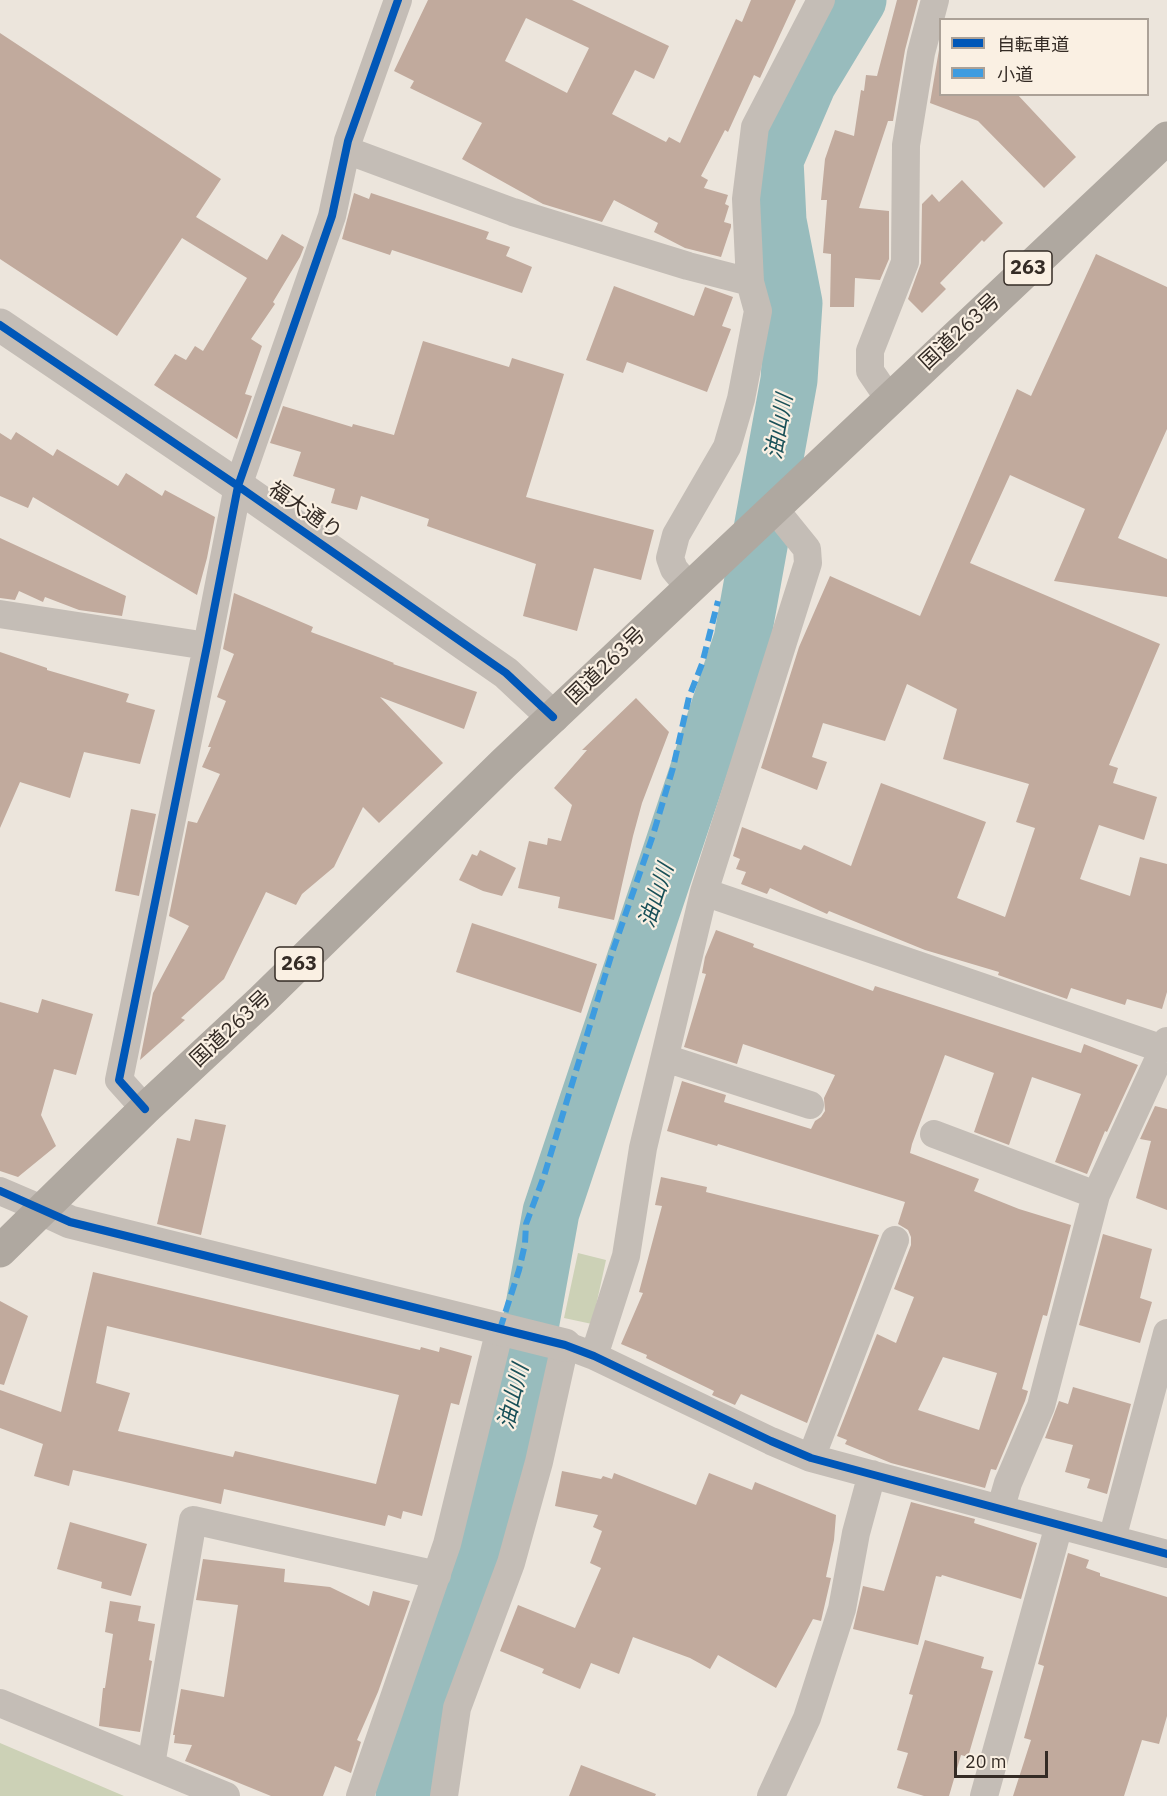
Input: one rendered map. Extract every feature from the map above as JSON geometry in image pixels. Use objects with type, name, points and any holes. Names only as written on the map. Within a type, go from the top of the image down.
[{"type":"highway","name":"国道263号","points":[[0,1251],[254,1008],[504,763],[1167,138]]},
{"type":"street","points":[[145,1110],[119,1080],[238,486],[332,216],[346,150],[398,0]]},
{"type":"street","points":[[689,587],[674,569],[670,558],[676,535],[727,447],[741,399],[758,311],[750,282],[746,199],[755,127],[821,0]]},
{"type":"street","points":[[889,399],[870,371],[870,351],[904,262],[906,145],[921,53],[935,0]]},
{"type":"street","points":[[346,150],[513,212],[688,266],[750,282]]},
{"type":"street","name":"福大通り","points":[[0,325],[238,486],[506,673],[553,717]]},
{"type":"street","points":[[444,1796],[457,1708],[510,1563],[539,1462],[579,1350],[626,1256],[644,1148],[704,892],[808,563],[807,549],[773,507]]},
{"type":"street","points":[[0,614],[207,646]]},
{"type":"street","points":[[704,892],[1165,1045],[1096,1195],[1041,1406],[1008,1483],[1001,1507]]},
{"type":"street","points":[[665,1058],[810,1105]]},
{"type":"street","points":[[934,1134],[1096,1195]]},
{"type":"street","points":[[0,1191],[70,1222],[579,1350],[771,1441],[812,1458],[1001,1507],[1167,1554]]},
{"type":"street","points":[[812,1458],[895,1240]]},
{"type":"street","points":[[360,1796],[447,1544],[500,1329]]},
{"type":"street","points":[[1112,1539],[1163,1368],[1167,1334]]},
{"type":"street","points":[[771,1796],[807,1718],[842,1609],[856,1533],[872,1474]]},
{"type":"street","points":[[151,1765],[193,1520],[437,1575]]},
{"type":"street","points":[[984,1796],[1059,1525]]},
{"type":"street","points":[[0,1703],[226,1796]]},
{"type":"green space","points":[[578,1253],[606,1260],[592,1324],[564,1318]]},
{"type":"green space","points":[[0,1743],[124,1796],[0,1796]]},
{"type":"building","points":[[428,0],[572,0],[669,46],[654,79],[635,70],[612,114],[666,142],[669,137],[680,143],[736,19],[742,22],[751,0],[796,0],[760,78],[754,75],[728,132],[725,130],[701,176],[708,180],[704,188],[728,195],[725,204],[729,206],[724,222],[731,224],[731,227],[721,257],[685,248],[654,232],[658,223],[614,200],[602,222],[543,204],[462,159],[482,123],[410,88],[414,81],[394,71]],"holes":[[[526,18],[589,48],[567,93],[505,61]]]},
{"type":"building","points":[[897,0],[918,0],[905,50],[893,121],[888,121],[859,208],[889,211],[889,259],[880,280],[855,278],[854,307],[830,307],[831,254],[823,253],[827,200],[821,200],[825,159],[835,130],[854,136],[861,90],[864,91],[866,75],[877,76]]},
{"type":"building","points":[[0,33],[221,179],[196,217],[267,260],[282,234],[304,247],[273,302],[275,304],[251,339],[262,346],[245,394],[252,396],[237,439],[154,385],[175,354],[186,360],[195,346],[203,351],[247,278],[182,238],[117,336],[0,259]]},
{"type":"building","points":[[939,50],[939,96],[1019,96],[1076,157],[1044,188],[978,121],[930,103]]},
{"type":"building","points":[[962,180],[1003,223],[984,242],[982,240],[940,283],[946,289],[922,313],[908,299],[921,263],[922,204],[932,194],[939,202]]},
{"type":"building","points":[[354,193],[369,199],[371,193],[489,232],[486,239],[510,247],[506,256],[532,267],[522,293],[392,250],[390,255],[342,239]]},
{"type":"building","points":[[1096,254],[1167,287],[1167,429],[1118,538],[1167,559],[1167,597],[1054,581],[1085,509],[1010,475],[970,563],[1160,644],[1109,765],[1118,768],[1113,783],[1157,797],[1144,840],[1099,825],[1080,879],[1130,896],[1140,857],[1167,864],[1167,992],[1162,1009],[1127,999],[1125,1005],[1071,988],[1067,999],[998,975],[999,972],[925,950],[829,911],[827,914],[770,888],[767,894],[741,884],[746,872],[736,869],[740,859],[733,856],[742,827],[801,850],[804,845],[851,866],[881,783],[986,822],[957,898],[1005,917],[1035,828],[1016,822],[1029,784],[943,759],[957,709],[907,684],[885,741],[823,723],[812,757],[827,762],[817,790],[761,768],[799,647],[830,576],[920,616],[1017,389],[1031,396]]},
{"type":"building","points":[[614,286],[694,316],[705,287],[733,297],[722,326],[731,329],[707,392],[627,362],[623,373],[586,360]]},
{"type":"building","points":[[423,341],[509,367],[512,358],[564,374],[526,497],[654,530],[641,580],[594,568],[577,631],[523,616],[536,564],[427,526],[429,519],[361,496],[357,510],[331,503],[335,489],[293,476],[301,452],[270,443],[283,406],[352,427],[353,424],[394,435]]},
{"type":"building","points":[[16,432],[53,456],[57,449],[118,486],[126,473],[162,496],[165,490],[215,517],[197,595],[33,497],[28,508],[0,496],[0,433],[11,440]]},
{"type":"building","points":[[0,538],[126,596],[122,616],[79,610],[45,597],[43,602],[19,591],[15,600],[0,598]]},
{"type":"building","points":[[234,593],[313,627],[311,632],[393,664],[477,692],[464,729],[380,697],[443,763],[379,823],[363,807],[334,867],[302,894],[296,905],[266,892],[224,979],[181,1018],[185,1020],[140,1060],[153,993],[189,926],[169,916],[188,821],[197,823],[220,774],[202,767],[226,701],[217,697],[234,654],[223,649]]},
{"type":"building","points":[[0,652],[47,668],[47,670],[129,694],[126,702],[155,710],[140,764],[84,752],[70,798],[20,782],[0,828]]},
{"type":"building","points":[[636,698],[669,732],[642,803],[614,920],[558,908],[560,897],[518,888],[529,841],[547,845],[548,838],[561,841],[572,805],[554,788],[587,750],[582,750]]},
{"type":"building","points":[[131,809],[156,814],[139,896],[115,891]]},
{"type":"building","points":[[480,850],[516,868],[502,896],[483,891],[459,880],[472,854],[477,856]]},
{"type":"building","points":[[472,923],[597,964],[581,1013],[456,972]]},
{"type":"building","points":[[716,930],[754,944],[753,947],[873,991],[875,986],[1081,1053],[1084,1044],[1138,1065],[1107,1132],[1105,1131],[1087,1174],[1055,1162],[1081,1094],[1032,1077],[1009,1145],[974,1132],[994,1073],[945,1055],[912,1144],[910,1153],[979,1179],[974,1191],[1019,1209],[1071,1225],[1047,1316],[1043,1315],[1022,1389],[1028,1391],[1025,1401],[996,1470],[991,1469],[985,1488],[891,1463],[845,1444],[847,1440],[837,1436],[877,1334],[896,1343],[914,1297],[894,1289],[911,1245],[908,1230],[898,1224],[905,1202],[718,1144],[717,1146],[667,1131],[682,1081],[726,1095],[724,1102],[811,1129],[825,1111],[824,1098],[835,1075],[743,1044],[737,1064],[684,1047],[706,974],[702,973],[705,957]],"holes":[[[943,1357],[997,1373],[979,1430],[918,1410]]]},
{"type":"building","points":[[42,999],[93,1014],[76,1075],[54,1069],[41,1115],[56,1146],[18,1177],[0,1171],[0,1002],[38,1013]]},
{"type":"building","points":[[1155,1106],[1167,1109],[1167,1210],[1136,1198],[1151,1141],[1140,1139]]},
{"type":"building","points":[[195,1119],[226,1125],[201,1235],[157,1224],[177,1138],[190,1141]]},
{"type":"building","points":[[661,1177],[707,1187],[706,1192],[879,1235],[807,1423],[741,1394],[735,1405],[712,1395],[714,1391],[646,1358],[647,1355],[621,1344],[643,1293],[639,1292],[662,1206],[655,1205]]},
{"type":"building","points":[[1103,1234],[1152,1249],[1140,1298],[1152,1302],[1140,1343],[1079,1325]]},
{"type":"building","points":[[93,1272],[420,1350],[421,1347],[439,1352],[440,1347],[472,1356],[459,1405],[451,1403],[422,1516],[403,1511],[401,1519],[388,1515],[385,1526],[224,1489],[221,1504],[73,1470],[69,1486],[34,1476],[43,1444],[0,1428],[0,1390],[61,1412]],"holes":[[[107,1326],[399,1395],[376,1484],[235,1451],[233,1457],[118,1431],[130,1393],[96,1383]]]},
{"type":"building","points":[[0,1301],[28,1316],[4,1385],[0,1384]]},
{"type":"building","points":[[1073,1387],[1131,1404],[1107,1494],[1087,1488],[1090,1479],[1065,1472],[1073,1445],[1045,1438],[1059,1401],[1068,1404]]},
{"type":"building","points":[[562,1471],[601,1479],[603,1476],[612,1479],[614,1473],[696,1505],[709,1473],[752,1490],[755,1482],[836,1515],[834,1540],[826,1577],[831,1578],[821,1621],[813,1619],[776,1688],[718,1655],[710,1669],[690,1658],[633,1637],[619,1674],[591,1663],[580,1689],[542,1673],[544,1669],[500,1651],[518,1605],[575,1628],[601,1568],[590,1563],[602,1531],[593,1527],[598,1515],[555,1506]]},
{"type":"building","points":[[911,1502],[975,1519],[974,1523],[1037,1543],[1021,1599],[942,1575],[941,1577],[936,1576],[918,1645],[853,1629],[863,1586],[884,1591]]},
{"type":"building","points":[[70,1522],[147,1544],[131,1596],[101,1588],[102,1582],[57,1569]]},
{"type":"building","points":[[1068,1553],[1089,1560],[1086,1568],[1100,1573],[1100,1576],[1167,1597],[1167,1716],[1159,1744],[1142,1740],[1124,1796],[1013,1796],[1031,1740],[1024,1738],[1044,1666],[1038,1664]]},
{"type":"building","points":[[203,1559],[285,1569],[284,1582],[330,1587],[369,1606],[373,1591],[410,1601],[378,1692],[357,1740],[361,1742],[351,1773],[335,1766],[323,1796],[271,1796],[185,1761],[192,1745],[174,1743],[175,1735],[173,1735],[181,1689],[224,1697],[238,1605],[196,1600]]},
{"type":"building","points":[[110,1601],[141,1606],[138,1621],[155,1624],[149,1660],[152,1661],[140,1732],[99,1726],[113,1634],[105,1632]]},
{"type":"building","points":[[925,1640],[984,1657],[981,1668],[993,1671],[968,1757],[961,1755],[949,1796],[924,1796],[897,1788],[908,1753],[897,1750],[913,1695],[909,1694]]},
{"type":"building","points":[[581,1765],[656,1794],[655,1796],[569,1796]]},
{"type":"waterway","name":"油山川","points":[[404,1796],[427,1703],[520,1383],[551,1212],[742,640],[789,380],[794,303],[778,221],[775,160],[808,83],[858,0]]},
{"type":"marked path","points":[[500,1329],[519,1270],[525,1244],[526,1224],[544,1176],[612,953],[653,835],[673,768],[689,697],[702,664],[718,601]]},
{"type":"cycle path","points":[[145,1109],[119,1080],[238,486],[332,216],[348,141],[398,0]]},
{"type":"cycle path","points":[[0,325],[238,486],[506,673],[553,717]]},
{"type":"cycle path","points":[[0,1191],[70,1222],[565,1345],[594,1356],[811,1458],[1167,1554]]}]
